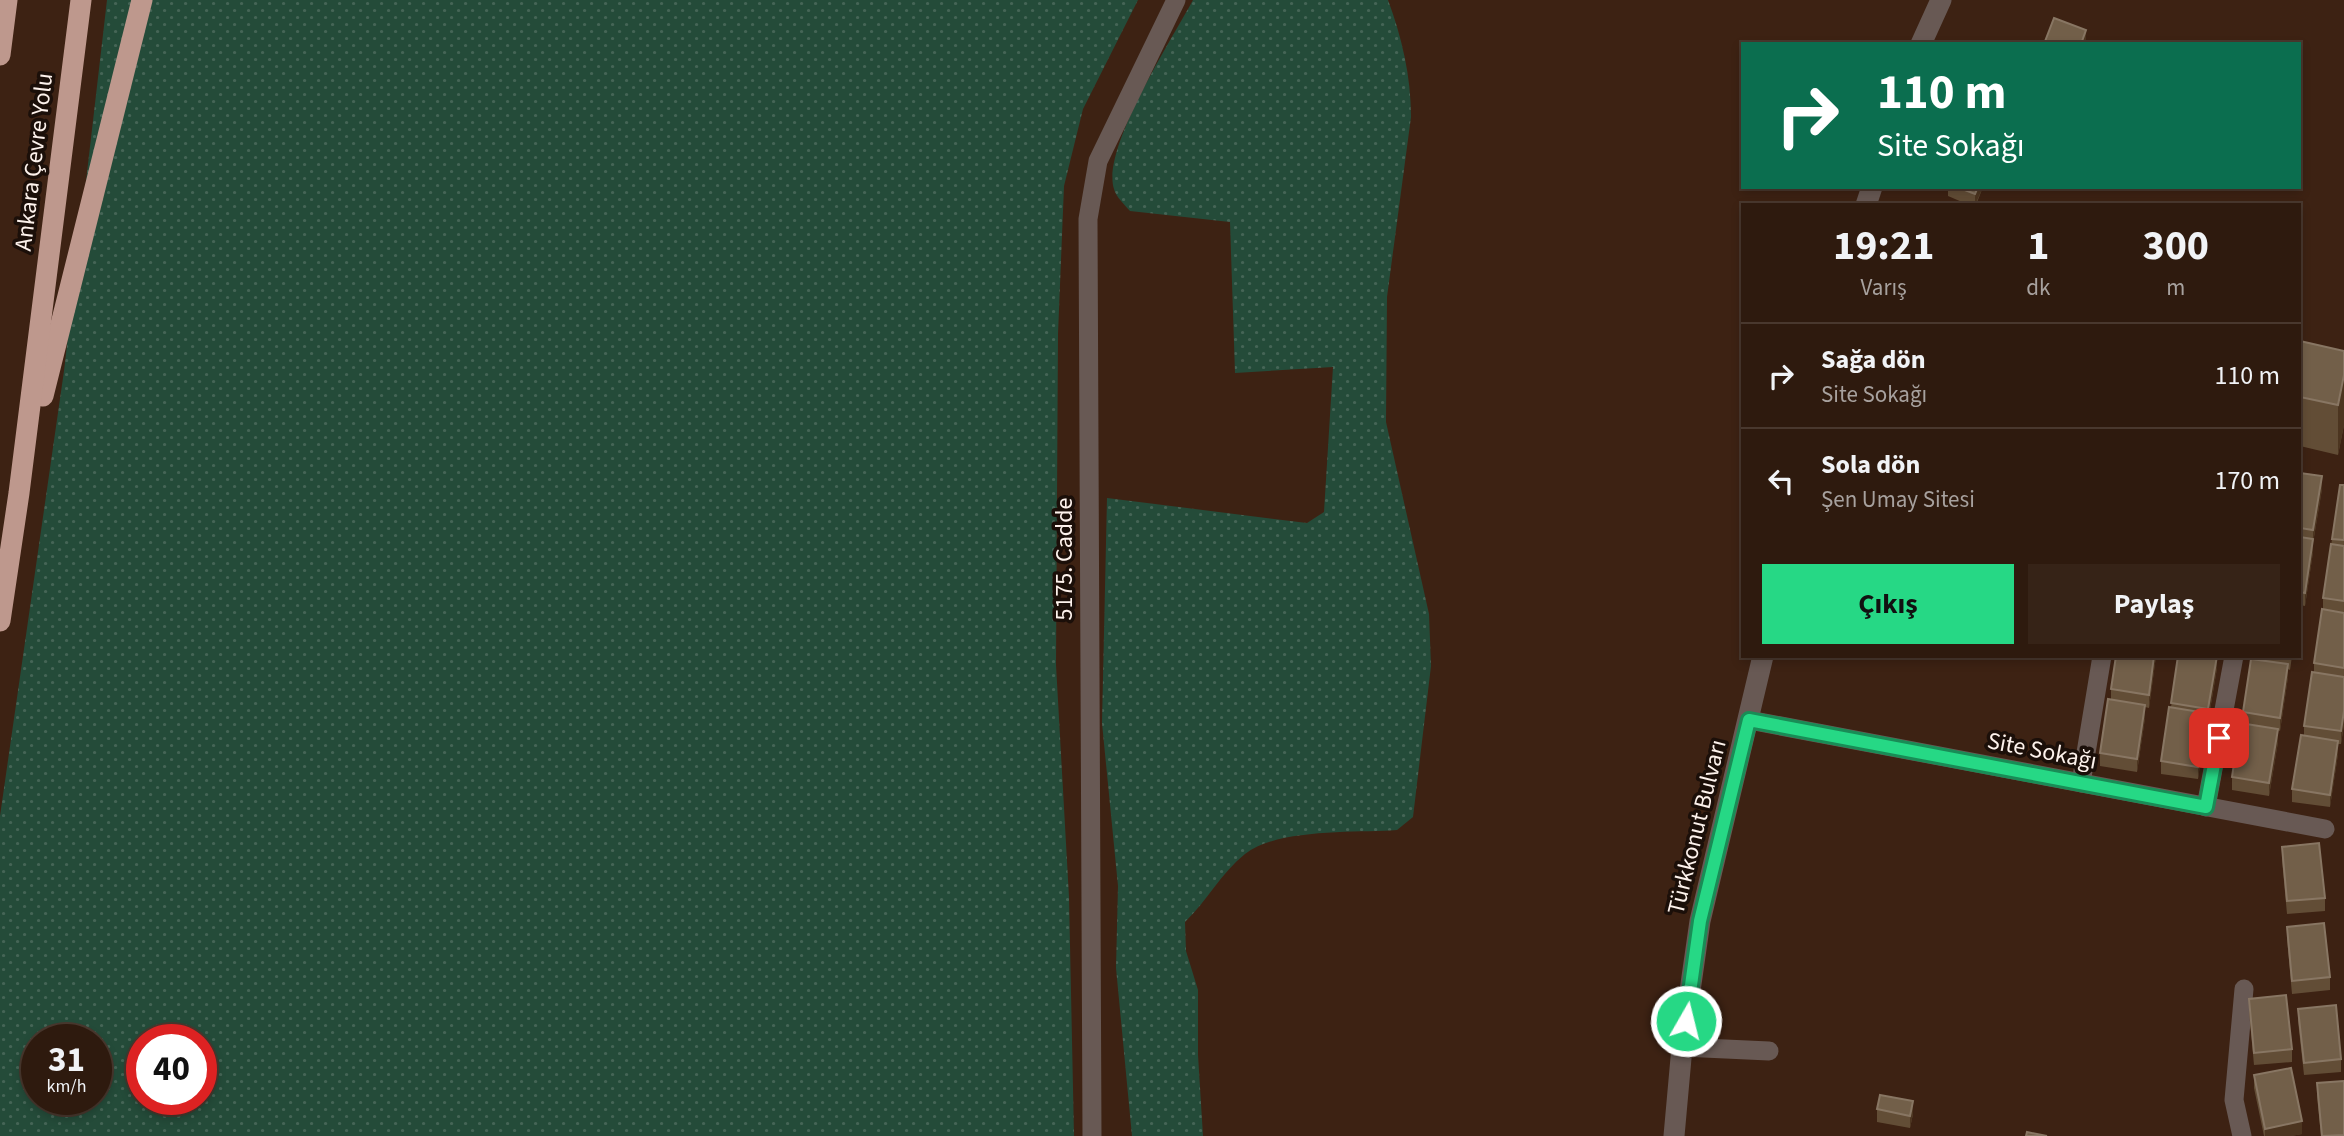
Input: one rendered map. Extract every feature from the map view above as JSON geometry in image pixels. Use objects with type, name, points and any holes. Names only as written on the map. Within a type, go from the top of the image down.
[{"type":"highway","name":"Ankara Çevre Yolu","points":[[0,55],[6,0]]},
{"type":"highway","name":"Ankara Çevre Yolu","points":[[0,621],[19,493],[80,0]]},
{"type":"highway","points":[[19,493],[142,0]]},
{"type":"street","name":"5175. Cadde","points":[[1092,1136],[1088,219],[1098,161],[1176,0]]},
{"type":"street","points":[[1923,42],[1941,0]]},
{"type":"street","name":"Türkkonut Bulvarı","points":[[1674,1136],[1682,1046],[1700,921],[1763,658]]},
{"type":"street","points":[[2081,783],[2102,658]]},
{"type":"street","points":[[2206,807],[2234,658]]},
{"type":"street","name":"Site Sokağı","points":[[1749,720],[2325,829]]},
{"type":"street","points":[[2242,1136],[2234,1100],[2244,989]]},
{"type":"street","points":[[1682,1046],[1769,1051]]},
{"type":"green space","points":[[107,0],[1138,0],[1083,109],[1064,186],[1058,334],[1056,665],[1069,897],[1074,1136],[0,1136],[0,816],[64,371]]},
{"type":"green space","points":[[1193,0],[1388,0],[1405,57],[1411,117],[1387,297],[1386,422],[1429,614],[1431,666],[1413,817],[1397,830],[1318,833],[1259,846],[1236,862],[1185,922],[1186,951],[1198,990],[1198,1055],[1203,1136],[1132,1136],[1116,968],[1118,886],[1102,723],[1107,498],[1307,523],[1324,512],[1333,367],[1235,373],[1230,222],[1130,211],[1115,192],[1113,171],[1128,122],[1155,66]]},
{"type":"building","points":[[2054,18],[2086,30],[2082,42],[2045,42]]},
{"type":"building","points":[[1962,189],[1977,189],[1975,194]]},
{"type":"building","points":[[2301,341],[2344,351],[2344,375],[2338,405],[2301,397]]},
{"type":"building","points":[[2301,473],[2322,476],[2313,530],[2301,528]]},
{"type":"building","points":[[2340,485],[2344,485],[2344,540],[2332,539]]},
{"type":"building","points":[[2301,537],[2313,539],[2305,593],[2301,592]]},
{"type":"building","points":[[2331,544],[2344,546],[2344,601],[2323,598]]},
{"type":"building","points":[[2322,609],[2344,613],[2344,668],[2314,663]]},
{"type":"building","points":[[2116,658],[2154,658],[2149,695],[2111,689]]},
{"type":"building","points":[[2178,658],[2217,658],[2208,709],[2171,703]]},
{"type":"building","points":[[2251,659],[2288,664],[2280,718],[2243,712]]},
{"type":"building","points":[[2312,672],[2344,677],[2341,731],[2304,726]]},
{"type":"building","points":[[2108,699],[2145,705],[2137,759],[2100,753]]},
{"type":"building","points":[[2169,707],[2206,713],[2198,767],[2161,761]]},
{"type":"building","points":[[2240,723],[2278,729],[2269,783],[2232,777]]},
{"type":"building","points":[[2301,735],[2338,741],[2330,795],[2292,789]]},
{"type":"building","points":[[2319,843],[2325,898],[2287,901],[2282,847]]},
{"type":"building","points":[[2324,923],[2330,977],[2292,981],[2287,927]]},
{"type":"building","points":[[2286,995],[2292,1049],[2254,1053],[2249,999]]},
{"type":"building","points":[[2336,1005],[2341,1059],[2304,1063],[2298,1009]]},
{"type":"building","points":[[2291,1068],[2302,1121],[2265,1129],[2254,1075]]},
{"type":"building","points":[[2344,1081],[2344,1135],[2322,1136],[2317,1083]]},
{"type":"building","points":[[1880,1095],[1913,1101],[1910,1116],[1877,1109]]},
{"type":"building","points":[[2027,1132],[2047,1136],[2026,1136]]},
{"type":"route","points":[[1686,1021],[1700,921],[1749,720],[2206,807],[2219,738]]}]
